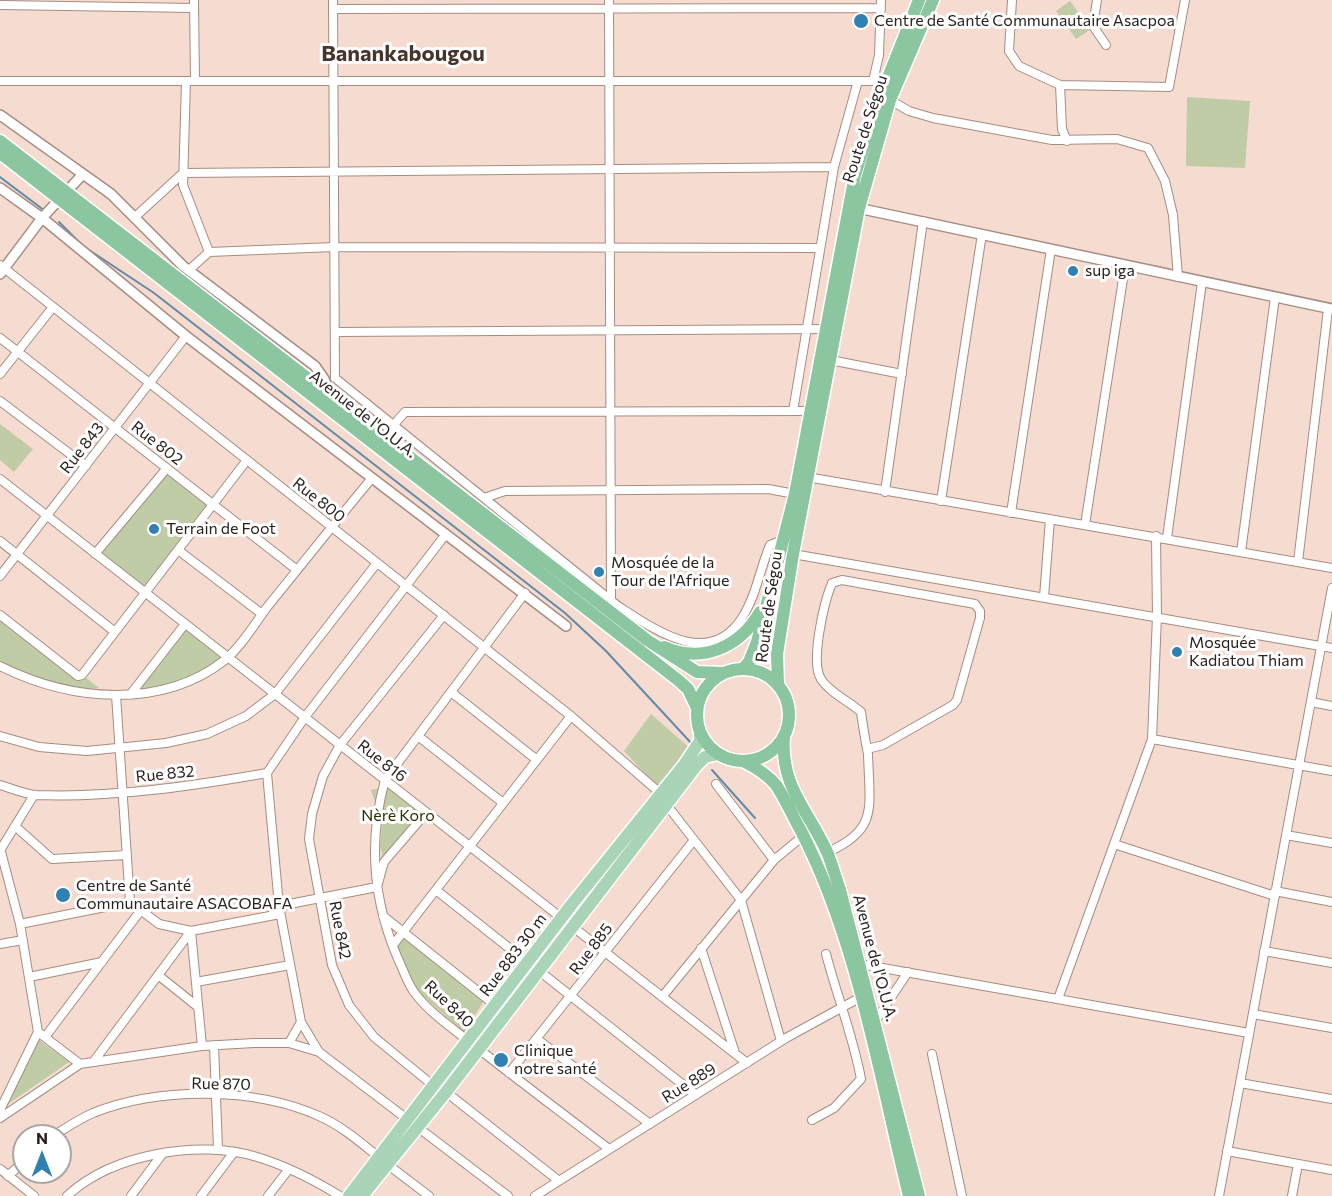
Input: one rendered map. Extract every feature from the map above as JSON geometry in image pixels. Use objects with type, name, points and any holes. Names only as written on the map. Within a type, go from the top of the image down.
[{"type":"highway","name":"Route de Ségou","points":[[778,684],[777,654],[807,477],[830,360],[854,207],[855,175],[886,81],[919,0]]},
{"type":"highway","name":"Route de Ségou","points":[[778,684],[768,676],[743,669],[757,642],[795,494],[854,207],[890,100],[933,0]]},
{"type":"highway","name":"Avenue de l'O.U.A.","points":[[0,141],[62,196],[688,688],[697,708]]},
{"type":"highway","name":"Avenue de l'O.U.A.","points":[[0,153],[62,196],[609,603],[647,640],[685,667],[707,673],[723,673]]},
{"type":"highway","points":[[647,640],[688,654],[706,653],[734,643],[753,625],[771,589]]},
{"type":"highway","points":[[743,669],[723,673],[703,691],[697,708],[700,733],[717,754],[743,761],[767,755],[784,737],[789,715],[784,694],[778,684]]},
{"type":"highway","name":"Avenue de l'O.U.A.","points":[[784,737],[783,767],[787,781],[827,853],[876,1020],[919,1196]]},
{"type":"highway","name":"Avenue de l'O.U.A.","points":[[743,761],[766,775],[776,786],[815,858],[829,892],[861,997],[909,1196]]},
{"type":"main road","points":[[663,799],[694,753],[700,741],[700,733]]},
{"type":"main road","points":[[663,799],[696,765],[705,758],[717,754]]},
{"type":"main road","name":"Rue 883 30 m","points":[[349,1196],[383,1161],[413,1124],[473,1044],[495,1005],[533,966],[663,799]]},
{"type":"main road","points":[[473,1044],[533,966]]},
{"type":"main road","points":[[362,1196],[383,1161]]},
{"type":"street","points":[[310,380],[336,378],[333,0]]},
{"type":"street","points":[[1012,0],[1009,51],[1019,66],[1060,85],[1169,87],[1185,0]]},
{"type":"street","points":[[1097,0],[1093,26],[1106,45]]},
{"type":"street","points":[[0,5],[194,4],[183,185],[209,252]]},
{"type":"street","points":[[333,9],[609,4],[881,4],[879,55],[873,81]]},
{"type":"street","points":[[609,4],[611,331],[609,603]]},
{"type":"street","points":[[0,81],[886,81]]},
{"type":"street","points":[[794,411],[834,167],[858,81]]},
{"type":"street","points":[[1060,85],[1062,129],[1067,141]]},
{"type":"street","points":[[890,100],[909,111],[933,118],[1067,141],[1117,139],[1148,148],[1165,181],[1173,215],[1178,277]]},
{"type":"street","name":"Avenue de l'O.U.A.","points":[[0,115],[111,194],[189,270],[315,366],[329,394]]},
{"type":"street","points":[[135,217],[183,172],[334,169],[610,170],[834,167]]},
{"type":"street","points":[[1,269],[42,218],[83,174]]},
{"type":"street","points":[[0,188],[42,218],[186,336],[566,626]]},
{"type":"street","points":[[854,207],[1330,309],[1298,562]]},
{"type":"street","points":[[885,492],[923,221]]},
{"type":"street","points":[[941,501],[982,234]]},
{"type":"street","points":[[189,270],[209,252],[334,248],[820,248]]},
{"type":"street","points":[[1011,513],[1051,249]]},
{"type":"street","points":[[1085,525],[1125,266]]},
{"type":"street","name":"Rue 800","points":[[1,269],[150,383],[571,716],[621,758],[663,799]]},
{"type":"street","points":[[1167,538],[1202,282]]},
{"type":"street","points":[[1242,552],[1275,297]]},
{"type":"street","points":[[0,374],[53,307]]},
{"type":"street","points":[[335,332],[806,331],[828,329]]},
{"type":"street","name":"Rue 843","points":[[0,576],[186,336]]},
{"type":"street","name":"Rue 802","points":[[0,338],[297,570]]},
{"type":"street","points":[[830,360],[902,374]]},
{"type":"street","name":"Avenue de l'O.U.A.","points":[[336,378],[609,603],[666,636],[688,642],[712,641],[736,627],[770,545],[783,540]]},
{"type":"street","points":[[0,401],[86,466]]},
{"type":"street","points":[[383,437],[405,412],[811,411]]},
{"type":"street","points":[[0,615],[80,676],[247,460]]},
{"type":"street","points":[[95,554],[167,468]]},
{"type":"street","points":[[807,477],[1332,568]]},
{"type":"street","points":[[0,666],[20,676],[75,691],[116,695],[157,692],[196,680],[228,658],[372,478]]},
{"type":"street","name":"Rue 816","points":[[0,479],[747,1063]]},
{"type":"street","points":[[484,498],[505,491],[768,489],[795,494]]},
{"type":"street","points":[[1044,597],[1050,519]]},
{"type":"street","points":[[319,1053],[301,1022],[279,910],[267,773],[305,717],[446,534]]},
{"type":"street","points":[[1058,999],[1152,739],[1157,616],[1156,536]]},
{"type":"street","points":[[0,541],[115,632]]},
{"type":"street","points":[[178,550],[262,614]]},
{"type":"street","points":[[794,554],[1332,648]]},
{"type":"street","points":[[0,736],[39,747],[87,751],[119,749],[207,734],[246,716],[275,694],[377,563]]},
{"type":"street","points":[[815,858],[851,841],[862,831],[868,819],[870,807],[867,749],[861,712],[822,681],[818,670],[817,657],[832,583],[842,580],[975,604],[980,611],[980,618],[957,700],[953,705],[883,745],[867,749]]},
{"type":"street","points":[[1219,1196],[1332,588]]},
{"type":"street","points":[[385,780],[525,593]]},
{"type":"street","name":"Rue 842","points":[[444,615],[340,745],[323,776],[312,814],[309,839],[332,965],[349,1005],[374,1037],[559,1181]]},
{"type":"street","points":[[130,695],[186,624]]},
{"type":"street","points":[[451,692],[537,760]]},
{"type":"street","points":[[116,695],[130,902]]},
{"type":"street","points":[[1311,702],[1332,706]]},
{"type":"street","points":[[393,945],[571,716]]},
{"type":"street","points":[[418,736],[503,803]]},
{"type":"street","points":[[1152,739],[1332,771]]},
{"type":"street","name":"Rue 832","points":[[0,785],[34,795],[122,792],[215,782],[267,773]]},
{"type":"street","name":"Rue 840","points":[[385,780],[378,804],[373,854],[377,887],[382,915],[413,991],[428,1007],[473,1044],[609,1149]]},
{"type":"street","points":[[716,784],[774,860]]},
{"type":"street","points":[[34,795],[0,849],[20,924],[42,1035],[80,1064]]},
{"type":"street","points":[[663,799],[741,900],[781,1041]]},
{"type":"street","points":[[20,924],[130,902],[159,924],[191,931],[320,898],[377,887],[384,862],[426,813]]},
{"type":"street","points":[[15,826],[52,859],[127,855]]},
{"type":"street","points":[[1286,835],[1332,843]]},
{"type":"street","points":[[663,997],[774,860],[803,836]]},
{"type":"street","name":"Rue 885","points":[[509,1073],[572,997],[694,840]]},
{"type":"street","points":[[1114,844],[1275,893],[1332,902]]},
{"type":"street","points":[[436,890],[696,1095]]},
{"type":"street","points":[[0,1110],[42,1035],[141,910]]},
{"type":"street","points":[[382,915],[495,1005]]},
{"type":"street","points":[[94,1061],[191,931]]},
{"type":"street","points":[[191,931],[202,1046]]},
{"type":"street","points":[[0,944],[23,940]]},
{"type":"street","points":[[701,948],[735,1054]]},
{"type":"street","points":[[1264,951],[1332,963]]},
{"type":"street","points":[[812,1120],[834,1108],[861,1079],[856,1049],[840,1008],[826,954]]},
{"type":"street","points":[[29,977],[102,962]]},
{"type":"street","points":[[860,964],[1249,1033]]},
{"type":"street","points":[[196,982],[290,965]]},
{"type":"street","points":[[876,1020],[908,972]]},
{"type":"street","points":[[158,975],[198,1007]]},
{"type":"street","name":"Rue 889","points":[[535,1196],[781,1041],[861,997]]},
{"type":"street","points":[[1253,1014],[1332,1028]]},
{"type":"street","points":[[290,1043],[301,1022]]},
{"type":"street","points":[[537,1039],[650,1124]]},
{"type":"street","points":[[0,1118],[80,1064],[202,1046],[290,1043],[319,1053],[508,1196]]},
{"type":"street","points":[[214,1045],[218,1149]]},
{"type":"street","points":[[932,1054],[962,1196]]},
{"type":"street","points":[[1240,1083],[1332,1099]]},
{"type":"street","name":"Rue 870","points":[[71,1124],[112,1107],[150,1098],[216,1094],[269,1100],[320,1116],[348,1132],[429,1196]]},
{"type":"street","points":[[67,1196],[90,1177],[125,1161],[163,1153],[218,1149],[256,1156],[289,1169],[340,1196]]},
{"type":"street","points":[[1227,1151],[1332,1170]]},
{"type":"street","points":[[201,1196],[234,1152]]},
{"type":"street","points":[[131,1196],[163,1153]]},
{"type":"street","points":[[1292,1196],[1298,1164]]},
{"type":"street","points":[[0,1169],[34,1196]]},
{"type":"street","points":[[268,1196],[289,1169]]},
{"type":"street","points":[[8,1176],[12,1172]]},
{"type":"green space","points":[[1070,1],[1091,29],[1076,39],[1056,11]]},
{"type":"green space","points":[[1187,97],[1250,101],[1245,168],[1186,166]]},
{"type":"green space","points":[[0,424],[33,449],[14,472],[0,460]]},
{"type":"green space","name":"Terrain de Foot","points":[[167,472],[209,505],[145,588],[98,554]]},
{"type":"green space","points":[[0,610],[99,688],[61,685],[0,665]]},
{"type":"green space","points":[[187,625],[227,656],[195,678],[124,694]]},
{"type":"green space","points":[[651,714],[692,750],[658,788],[624,751]]},
{"type":"green space","name":"Nèrè Koro","points":[[392,786],[423,815],[384,862],[380,846],[382,824],[371,790]]},
{"type":"green space","points":[[405,937],[484,1001],[464,1032],[418,992],[395,946]]},
{"type":"green space","points":[[36,1038],[69,1062],[1,1109]]},
{"type":"waterway","points":[[0,177],[45,211]]},
{"type":"waterway","points":[[59,222],[83,246],[154,293],[565,613],[606,651],[692,744]]},
{"type":"waterway","points":[[712,770],[755,818]]},
{"type":"place","name":"Centre de Santé Communautaire Asacpoa","points":[[861,21]]},
{"type":"place","name":"sup iga","points":[[1073,271]]},
{"type":"place","name":"Terrain de Foot","points":[[154,529]]},
{"type":"place","name":"Mosquée de la Tour de l'Afrique","points":[[599,572]]},
{"type":"place","name":"Mosquée Kadiatou Thiam","points":[[1177,652]]},
{"type":"place","name":"Centre de Santé Communautaire ASACOBAFA","points":[[63,895]]},
{"type":"place","name":"Clinique notre santé","points":[[501,1060]]},
{"type":"district","name":"Banankabougou","points":[[403,54]]}]
